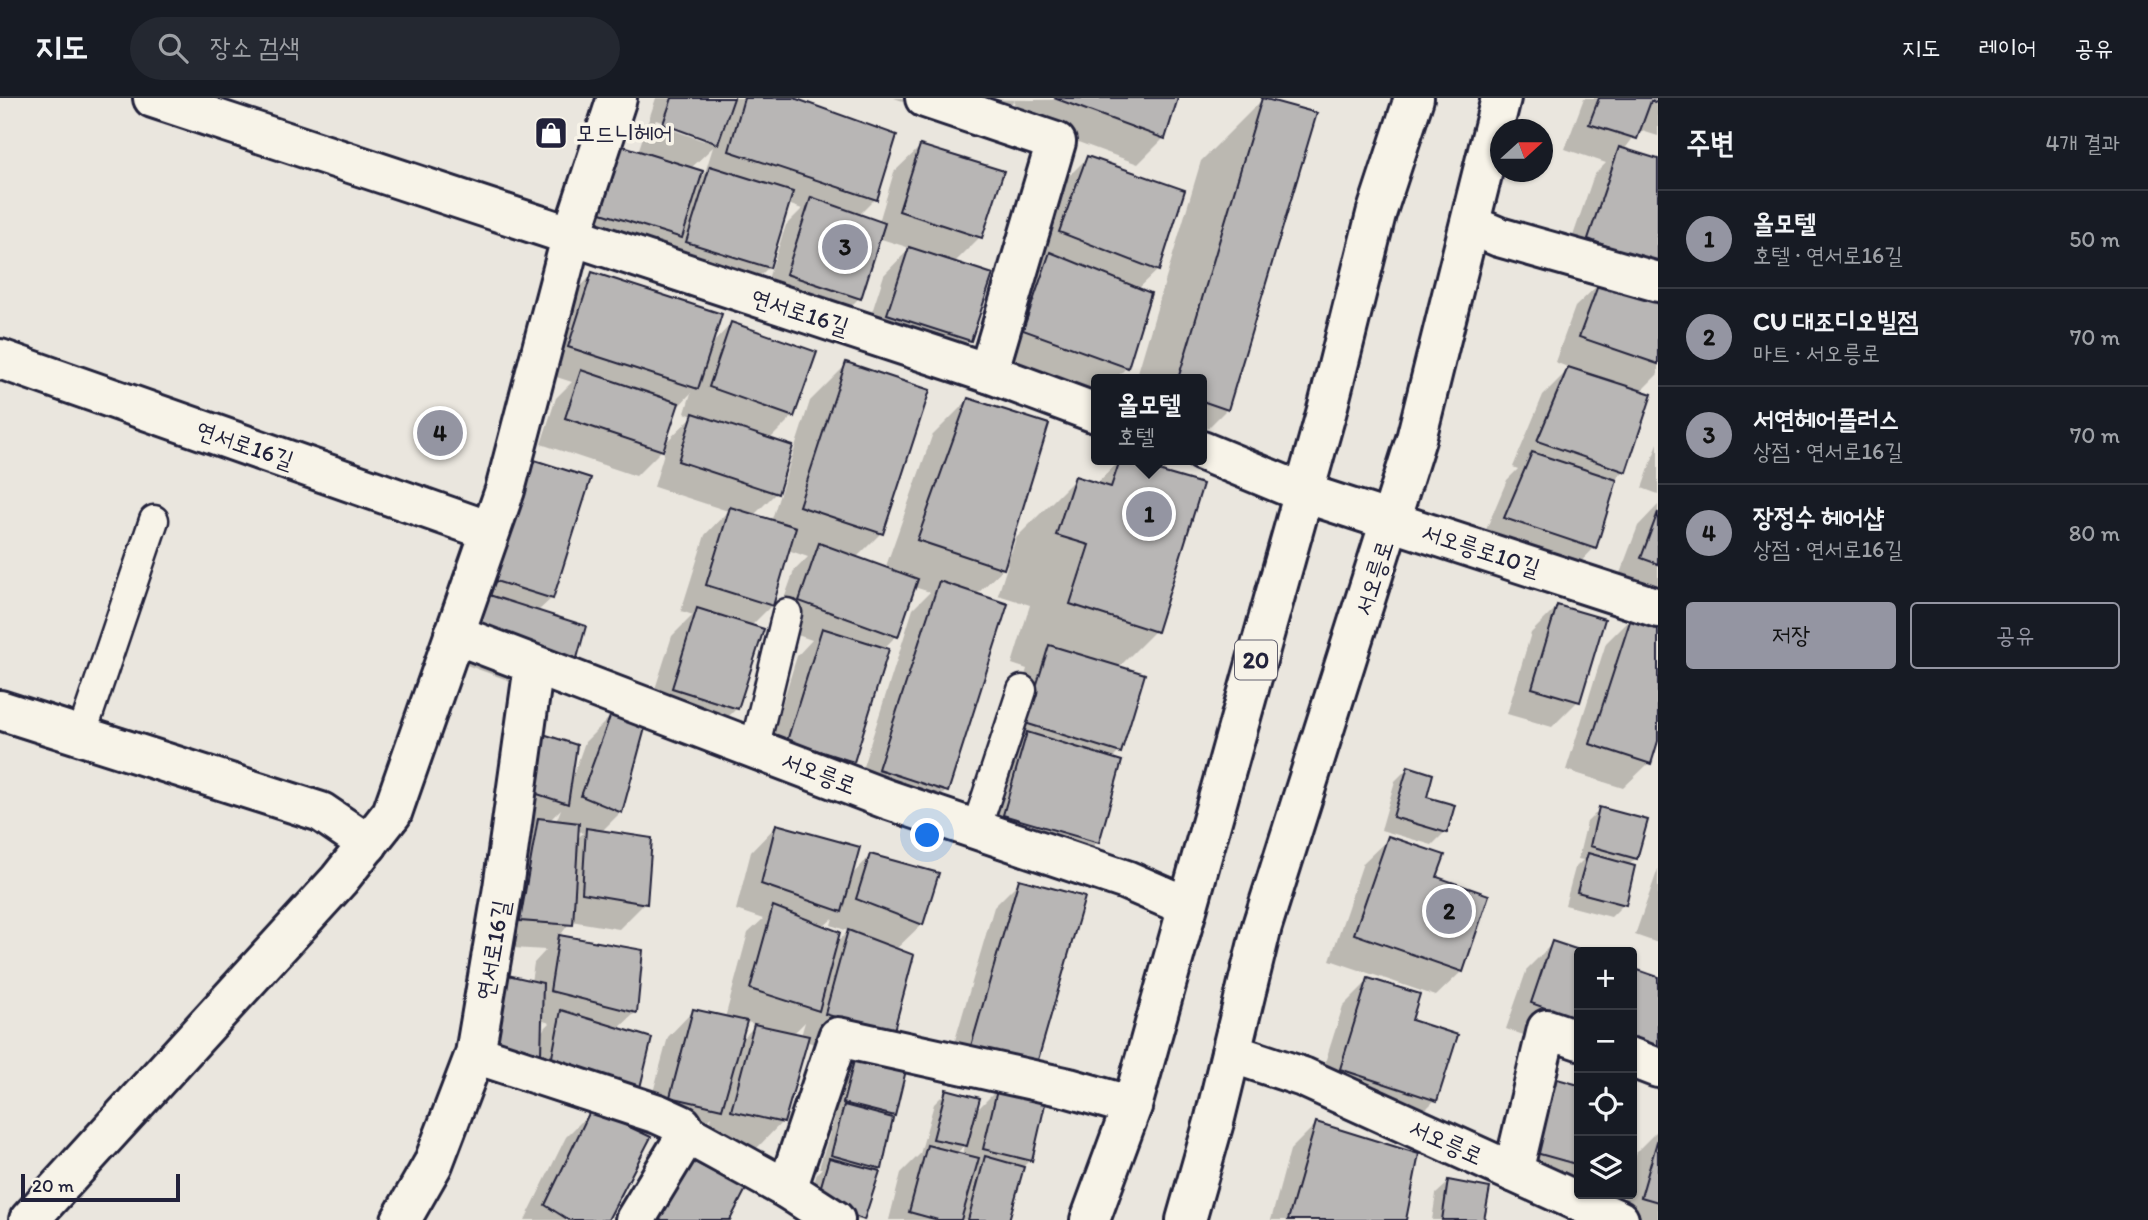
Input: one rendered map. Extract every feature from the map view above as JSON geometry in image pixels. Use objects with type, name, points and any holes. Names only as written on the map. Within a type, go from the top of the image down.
[{"type":"street","points":[[29,1220],[339,880],[392,813],[505,490],[571,238],[617,98]]},
{"type":"street","points":[[925,98],[1056,142],[988,373]]},
{"type":"street","name":"20","points":[[1090,1220],[1132,1106],[1304,493],[1376,214],[1414,98]]},
{"type":"street","name":"서오릉로","points":[[1186,1220],[1262,926],[1416,439],[1501,98]]},
{"type":"street","name":"연서로16길","points":[[157,99],[571,238],[988,373],[1091,411]]},
{"type":"street","points":[[1471,225],[1499,237],[1658,282]]},
{"type":"street","name":"연서로16길","points":[[0,359],[490,531]]},
{"type":"street","points":[[1207,453],[1304,493]]},
{"type":"street","name":"서오릉로10길","points":[[1304,493],[1658,608]]},
{"type":"street","name":"서오릉로","points":[[454,634],[754,749],[1126,880],[1186,906]]},
{"type":"street","name":"연서로16길","points":[[401,1220],[433,1164],[475,1054],[503,888],[534,665]]},
{"type":"street","points":[[0,710],[321,812],[368,844]]},
{"type":"street","points":[[1513,1172],[1563,1034]]},
{"type":"street","points":[[787,1189],[838,1037],[1069,1088],[1132,1106]]},
{"type":"street","name":"서오릉로","points":[[1231,1053],[1303,1077],[1513,1172],[1601,1216]]},
{"type":"street","points":[[475,1054],[668,1111],[835,1220]]},
{"type":"street","points":[[1637,1061],[1658,1068]]},
{"type":"street","points":[[635,1220],[668,1111]]},
{"type":"lane","points":[[81,736],[154,520]]},
{"type":"lane","points":[[754,749],[787,613]]},
{"type":"lane","points":[[976,829],[1022,690]]},
{"type":"building","points":[[672,98],[734,98],[718,144],[663,124]]},
{"type":"building","points":[[744,98],[794,98],[897,135],[877,200],[729,151]]},
{"type":"building","points":[[1054,98],[1178,98],[1165,139]]},
{"type":"building","points":[[1262,98],[1317,113],[1228,410],[1207,403],[1207,374],[1179,374]]},
{"type":"building","points":[[1599,98],[1658,98],[1658,103],[1651,101],[1637,139],[1589,124]]},
{"type":"building","points":[[620,145],[703,171],[682,238],[598,212]]},
{"type":"building","points":[[920,145],[1004,171],[982,238],[899,211]]},
{"type":"building","points":[[1619,147],[1658,159],[1658,265],[1588,239]]},
{"type":"building","points":[[1087,156],[1185,190],[1159,271],[1059,232]]},
{"type":"building","points":[[710,166],[793,192],[770,268],[686,242]]},
{"type":"building","points":[[811,197],[885,223],[861,299],[786,274]]},
{"type":"building","points":[[909,247],[993,274],[971,341],[887,314]]},
{"type":"building","points":[[1050,252],[1151,293],[1128,368],[1023,330]]},
{"type":"building","points":[[592,272],[722,314],[698,389],[568,347]]},
{"type":"building","points":[[1600,280],[1658,299],[1658,364],[1579,337]]},
{"type":"building","points":[[731,322],[817,352],[794,417],[709,387]]},
{"type":"building","points":[[846,362],[930,390],[883,534],[799,506]]},
{"type":"building","points":[[1568,367],[1652,394],[1626,472],[1537,441]]},
{"type":"building","points":[[581,370],[679,403],[663,451],[565,418]]},
{"type":"building","points":[[968,398],[1049,424],[1004,569],[917,540]]},
{"type":"building","points":[[693,413],[793,446],[778,494],[678,461]]},
{"type":"building","points":[[1532,452],[1617,480],[1596,549],[1504,518]]},
{"type":"building","points":[[528,458],[591,478],[553,599],[486,578]]},
{"type":"building","points":[[1118,465],[1137,465],[1203,484],[1157,632],[1070,604],[1089,545],[1056,535],[1075,476],[1111,487]]},
{"type":"building","points":[[730,507],[796,527],[773,606],[706,585]]},
{"type":"building","points":[[1658,512],[1658,564],[1641,558]]},
{"type":"building","points":[[819,543],[918,579],[898,637],[799,601]]},
{"type":"building","points":[[939,581],[1008,604],[948,792],[878,769]]},
{"type":"building","points":[[483,593],[586,626],[574,669],[471,632]]},
{"type":"building","points":[[1557,605],[1605,619],[1580,702],[1532,688]]},
{"type":"building","points":[[697,608],[764,629],[738,709],[672,688]]},
{"type":"building","points":[[1632,615],[1658,624],[1658,741],[1651,764],[1590,744]]},
{"type":"building","points":[[822,628],[889,649],[854,762],[787,741]]},
{"type":"building","points":[[1049,645],[1145,674],[1121,753],[1025,723]]},
{"type":"building","points":[[611,714],[645,728],[622,813],[581,796]]},
{"type":"building","points":[[537,732],[577,745],[568,804],[528,791]]},
{"type":"building","points":[[1027,732],[1122,761],[1099,843],[1003,815]]},
{"type":"building","points":[[1408,766],[1433,774],[1427,797],[1455,805],[1447,833],[1393,817]]},
{"type":"building","points":[[1599,807],[1648,820],[1637,859],[1590,846]]},
{"type":"building","points":[[538,818],[579,823],[573,925],[520,921]]},
{"type":"building","points":[[776,824],[860,847],[842,912],[761,884]]},
{"type":"building","points":[[586,828],[652,838],[647,904],[582,893]]},
{"type":"building","points":[[1388,836],[1445,855],[1437,877],[1489,895],[1463,972],[1354,934]]},
{"type":"building","points":[[1588,853],[1635,866],[1626,905],[1577,892]]},
{"type":"building","points":[[870,854],[939,873],[923,925],[856,899]]},
{"type":"building","points":[[1019,879],[1085,897],[1036,1067],[971,1046]]},
{"type":"building","points":[[773,906],[840,932],[819,1011],[750,989]]},
{"type":"building","points":[[848,930],[914,955],[893,1034],[825,1014]]},
{"type":"building","points":[[559,935],[643,950],[637,1013],[550,991]]},
{"type":"building","points":[[1552,941],[1574,948],[1574,1018],[1531,1003]]},
{"type":"building","points":[[1637,970],[1658,977],[1658,1047],[1637,1040]]},
{"type":"building","points":[[503,974],[543,983],[541,1054],[487,1042]]},
{"type":"building","points":[[1368,978],[1420,994],[1412,1020],[1458,1035],[1437,1101],[1340,1069]]},
{"type":"building","points":[[693,1009],[747,1021],[722,1109],[670,1097]]},
{"type":"building","points":[[561,1010],[652,1038],[638,1096],[551,1062]]},
{"type":"building","points":[[754,1024],[809,1036],[784,1123],[731,1111]]},
{"type":"building","points":[[856,1053],[907,1066],[895,1116],[843,1103]]},
{"type":"building","points":[[1550,1077],[1574,1084],[1574,1164],[1529,1151]]},
{"type":"building","points":[[998,1086],[1046,1100],[1032,1161],[983,1149]]},
{"type":"building","points":[[946,1089],[980,1098],[967,1146],[933,1139]]},
{"type":"building","points":[[844,1105],[893,1118],[882,1169],[831,1155]]},
{"type":"building","points":[[591,1109],[651,1137],[608,1220],[569,1220],[545,1205]]},
{"type":"building","points":[[1316,1122],[1419,1154],[1406,1220],[1288,1220]]},
{"type":"building","points":[[1658,1138],[1658,1202],[1641,1197]]},
{"type":"building","points":[[927,1145],[979,1158],[961,1220],[938,1220],[909,1212]]},
{"type":"building","points":[[985,1156],[1024,1167],[1009,1220],[968,1220]]},
{"type":"building","points":[[687,1158],[746,1189],[730,1220],[659,1220]]},
{"type":"building","points":[[829,1158],[880,1171],[864,1220],[817,1200]]},
{"type":"building","points":[[1448,1180],[1490,1188],[1484,1220],[1442,1220]]},
{"type":"place","name":"모드니헤어","points":[[551,133]]},
{"type":"place","name":"서연헤어플러스","points":[[845,247]]},
{"type":"place","name":"장정수 헤어샵","points":[[440,433]]},
{"type":"place","name":"올모텔","points":[[1149,514]]},
{"type":"place","name":"CU 대조디오빌점","points":[[1449,911]]}]
